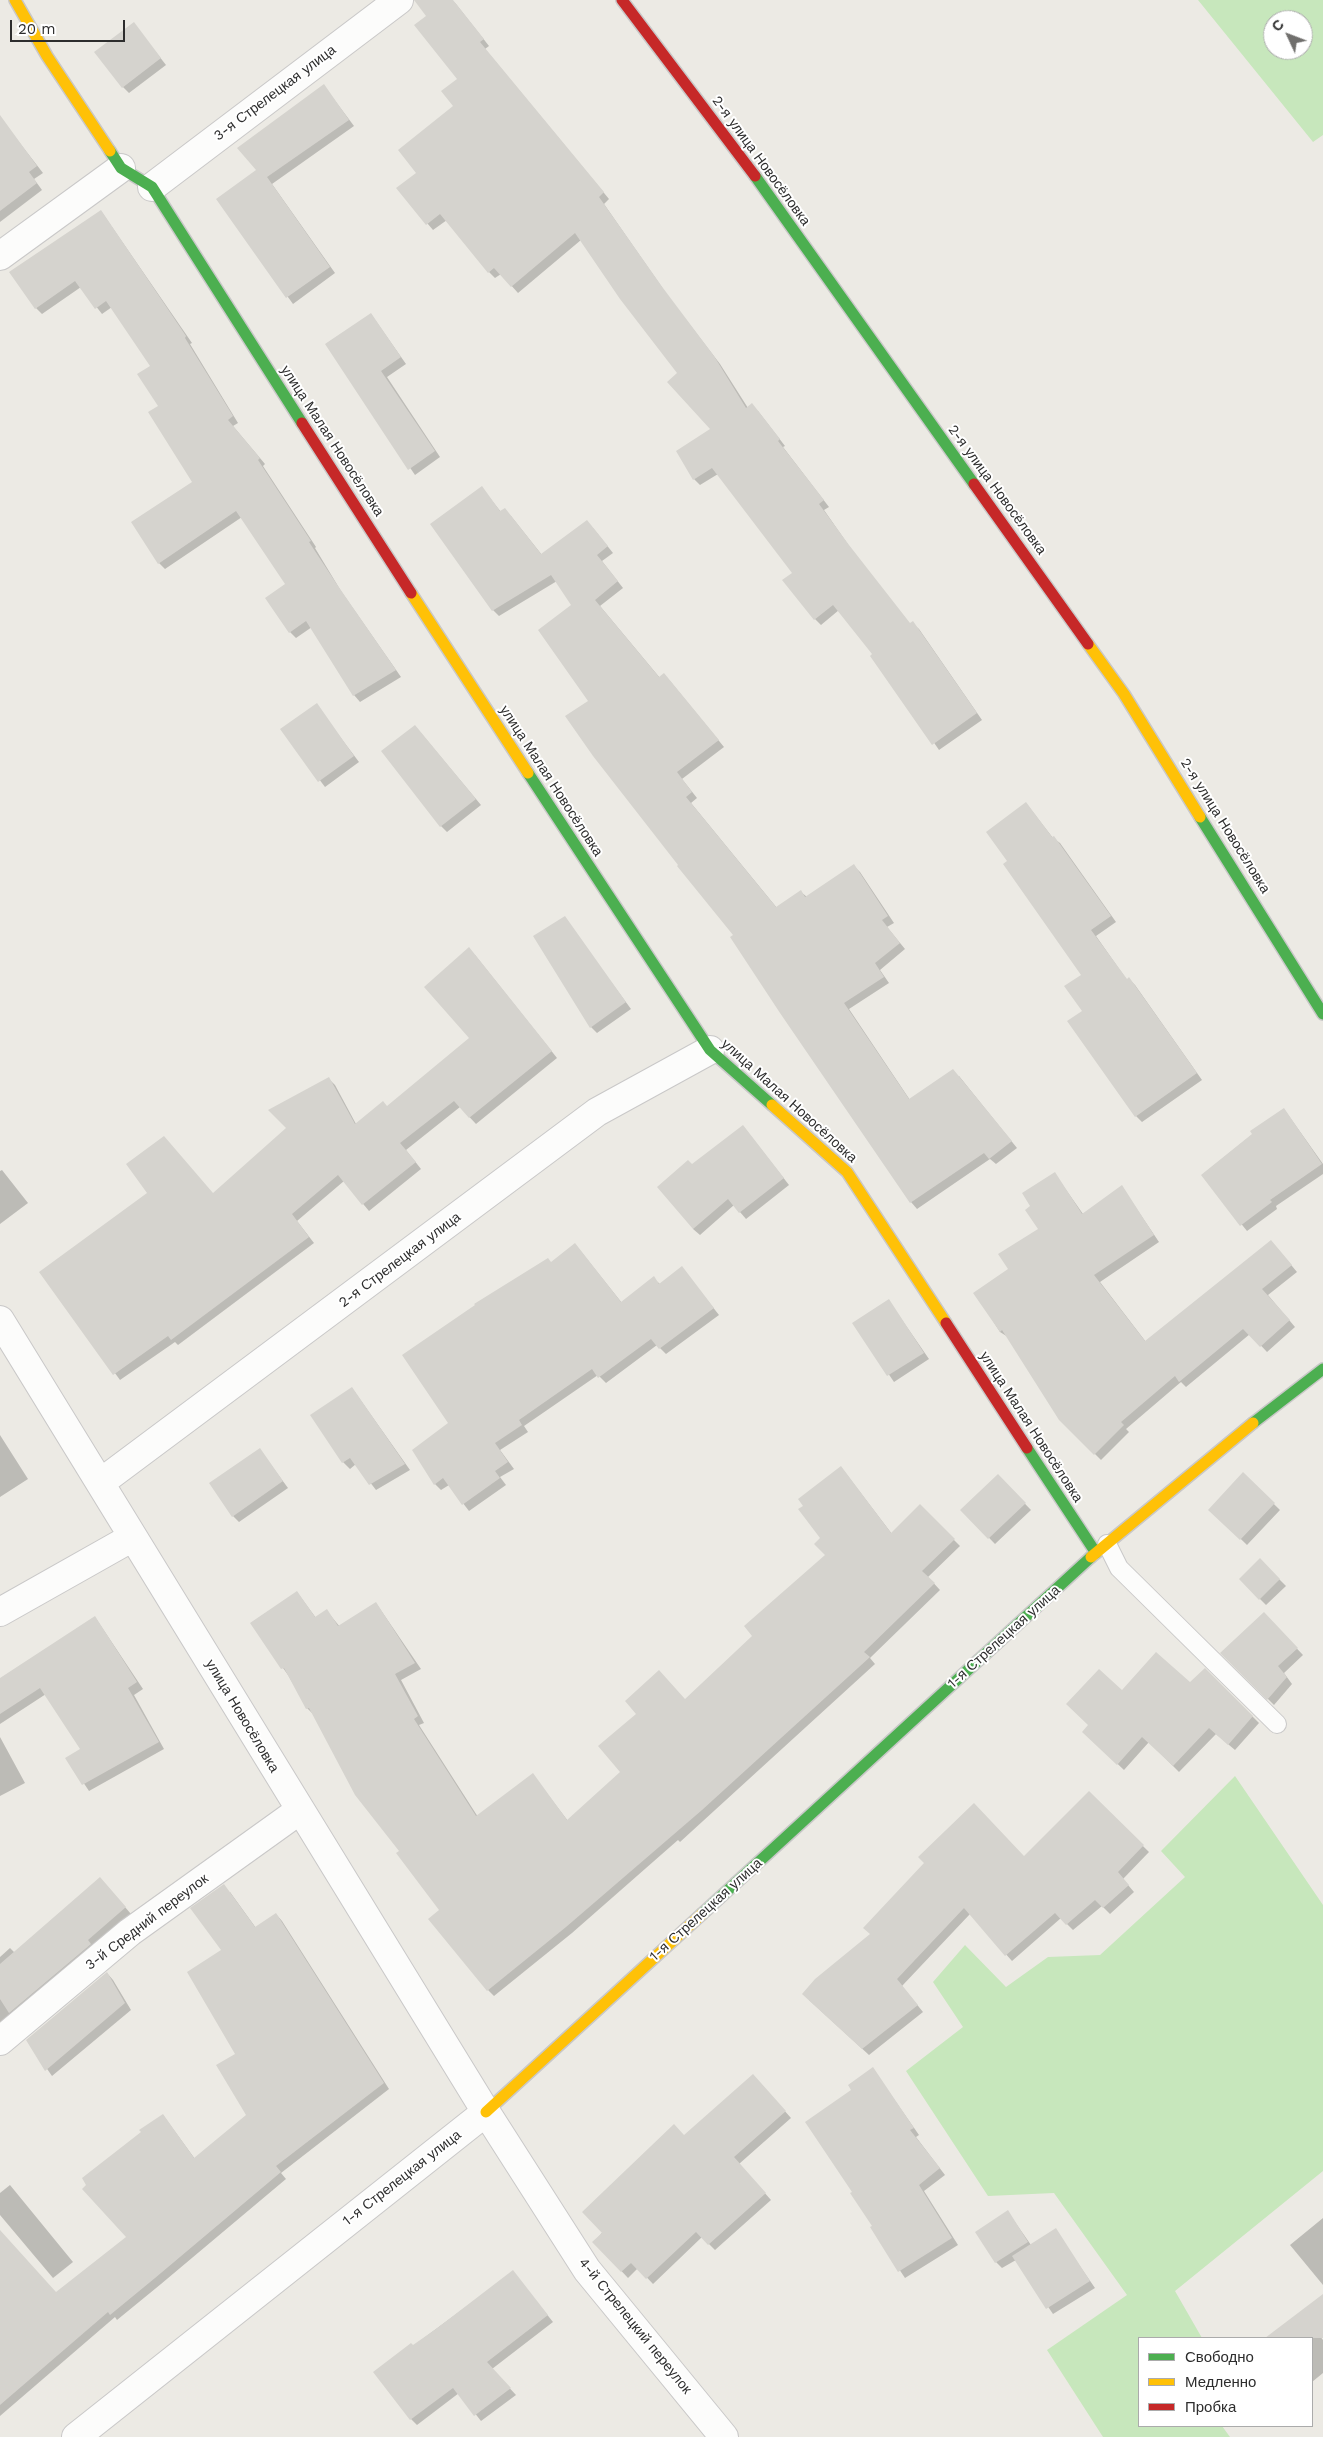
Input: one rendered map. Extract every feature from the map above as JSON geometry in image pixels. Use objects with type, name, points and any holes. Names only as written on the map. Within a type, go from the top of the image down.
[{"type":"street","name":"улица Малая Новосёловка","points":[[15,0],[47,56],[121,168],[152,187],[430,623],[710,1050],[848,1172],[1101,1549]]},
{"type":"street","name":"3-я Стрелецкая улица","points":[[152,187],[399,0]]},
{"type":"street","name":"2-я улица Новосёловка","points":[[622,0],[735,148],[1124,694],[1323,1014]]},
{"type":"street","points":[[0,256],[121,168]]},
{"type":"street","name":"2-я Стрелецкая улица","points":[[100,1484],[597,1112],[710,1050]]},
{"type":"street","name":"улица Новосёловка","points":[[0,1320],[486,2112]]},
{"type":"street","name":"1-я Стрелецкая улица","points":[[76,2437],[486,2112],[1101,1549],[1225,1445],[1323,1369]]},
{"type":"street","points":[[0,1612],[133,1537]]},
{"type":"street","name":"3-й Средний переулок","points":[[0,2040],[130,1932],[300,1810]]},
{"type":"street","name":"4-й Стрелецкий переулок","points":[[486,2112],[587,2270],[724,2437]]},
{"type":"lane","points":[[1101,1549],[1277,1724]]},
{"type":"green space","points":[[1198,0],[1323,0],[1323,135],[1313,142]]},
{"type":"green space","points":[[1235,1776],[1323,1905],[1323,2171],[1175,2291],[1201,2337],[1138,2337],[1138,2427],[1223,2427],[1230,2437],[1103,2437],[1047,2350],[1127,2295],[1054,2193],[988,2196],[906,2071],[963,2027],[933,1982],[965,1945],[1006,1987],[1048,1957],[1100,1955],[1185,1877],[1161,1851]]},
{"type":"building","points":[[414,0],[453,0],[484,39],[480,42],[604,192],[599,197],[714,356],[746,408],[752,403],[780,439],[778,441],[824,500],[819,504],[910,623],[913,621],[977,713],[932,745],[870,656],[872,654],[833,605],[814,620],[782,580],[792,573],[712,468],[693,480],[676,451],[710,429],[667,382],[677,373],[620,299],[575,233],[511,287],[494,268],[488,273],[440,214],[426,225],[396,188],[416,173],[398,150],[453,106],[441,91],[457,79],[414,25],[426,16]]},
{"type":"building","points":[[134,22],[161,58],[122,88],[94,52]]},
{"type":"building","points":[[324,84],[349,120],[267,177],[330,267],[286,298],[216,199],[256,170],[237,148]]},
{"type":"building","points":[[0,115],[37,166],[29,172],[37,183],[0,211]]},
{"type":"building","points":[[101,210],[186,336],[185,338],[233,416],[228,420],[260,458],[258,460],[311,541],[309,542],[396,670],[353,696],[306,621],[289,633],[265,598],[285,584],[236,511],[158,564],[131,522],[192,482],[148,412],[158,406],[137,374],[150,366],[106,301],[95,309],[75,281],[35,309],[9,272]]},
{"type":"building","points":[[371,313],[401,357],[381,371],[435,451],[408,470],[325,344]]},
{"type":"building","points":[[482,486],[500,511],[505,508],[541,554],[587,520],[608,546],[597,555],[618,581],[595,600],[659,677],[664,673],[719,740],[677,772],[692,792],[686,797],[776,907],[801,890],[805,897],[854,864],[888,916],[882,920],[900,943],[875,963],[884,977],[844,1003],[909,1099],[953,1069],[1012,1141],[989,1159],[984,1153],[910,1203],[780,1013],[730,937],[733,935],[677,866],[565,716],[588,701],[538,630],[571,605],[551,575],[492,611],[430,524]]},
{"type":"building","points":[[317,703],[354,756],[318,782],[280,729]]},
{"type":"building","points":[[415,725],[476,799],[440,827],[381,751]]},
{"type":"building","points":[[1026,802],[1052,837],[1054,836],[1111,916],[1091,930],[1127,979],[1129,977],[1197,1073],[1135,1117],[1067,1021],[1082,1011],[1064,986],[1081,975],[1003,864],[1007,861],[986,832]]},
{"type":"building","points":[[565,916],[626,1002],[590,1028],[533,936]]},
{"type":"building","points":[[469,947],[552,1051],[469,1118],[454,1101],[400,1143],[416,1162],[362,1205],[338,1175],[292,1214],[309,1237],[171,1340],[168,1336],[113,1375],[39,1272],[147,1193],[126,1164],[164,1136],[213,1193],[286,1128],[268,1110],[329,1077],[355,1124],[383,1101],[387,1106],[469,1038],[424,987]]},
{"type":"building","points":[[1284,1108],[1322,1164],[1270,1200],[1272,1202],[1240,1226],[1201,1175],[1252,1134],[1250,1131]]},
{"type":"building","points":[[743,1125],[784,1178],[739,1213],[728,1199],[693,1229],[657,1187],[688,1160],[692,1164]]},
{"type":"building","points":[[1055,1172],[1082,1214],[1122,1185],[1154,1235],[1094,1275],[1145,1341],[1271,1240],[1292,1265],[1262,1289],[1290,1320],[1260,1347],[1243,1329],[1179,1382],[1175,1376],[1121,1422],[1124,1425],[1094,1455],[1059,1420],[1002,1330],[1000,1332],[973,1293],[1008,1269],[998,1254],[1038,1229],[1025,1210],[1030,1206],[1022,1193]]},
{"type":"building","points":[[575,1243],[621,1302],[654,1276],[659,1284],[682,1266],[714,1308],[659,1349],[651,1339],[598,1378],[592,1369],[519,1420],[522,1425],[495,1443],[508,1462],[495,1471],[500,1478],[462,1505],[443,1478],[434,1485],[412,1450],[448,1423],[402,1355],[474,1304],[548,1258],[551,1262]]},
{"type":"building","points":[[889,1299],[924,1353],[887,1376],[852,1323]]},
{"type":"building","points":[[352,1387],[405,1464],[369,1485],[350,1458],[342,1463],[310,1415]]},
{"type":"building","points":[[260,1448],[283,1481],[232,1517],[209,1483]]},
{"type":"building","points":[[841,1466],[891,1533],[920,1504],[955,1539],[922,1571],[935,1583],[864,1652],[870,1657],[702,1810],[566,1927],[487,1991],[428,1919],[439,1910],[396,1853],[399,1851],[355,1795],[309,1708],[306,1709],[284,1668],[281,1669],[250,1623],[297,1591],[315,1617],[327,1609],[338,1626],[376,1602],[415,1663],[395,1674],[418,1716],[414,1719],[476,1816],[533,1773],[567,1820],[620,1772],[598,1746],[636,1714],[625,1701],[659,1670],[685,1699],[752,1636],[744,1626],[825,1555],[814,1544],[820,1538],[798,1509],[803,1506],[798,1499]]},
{"type":"building","points":[[1243,1472],[1275,1503],[1240,1540],[1208,1510]]},
{"type":"building","points":[[998,1474],[1026,1503],[988,1539],[960,1510]]},
{"type":"building","points":[[1260,1558],[1280,1579],[1259,1600],[1239,1579]]},
{"type":"building","points":[[1264,1612],[1298,1648],[1278,1666],[1287,1677],[1267,1700],[1220,1653]]},
{"type":"building","points":[[95,1616],[137,1682],[128,1688],[159,1742],[82,1785],[65,1758],[80,1749],[40,1688],[0,1714],[0,1678]]},
{"type":"building","points":[[1156,1652],[1190,1682],[1205,1668],[1253,1716],[1228,1745],[1209,1728],[1173,1766],[1142,1737],[1117,1765],[1082,1732],[1088,1725],[1066,1704],[1099,1669],[1122,1690]]},
{"type":"building","points":[[1089,1791],[1144,1845],[1118,1872],[1129,1885],[1103,1908],[1095,1900],[1066,1925],[1055,1913],[1005,1956],[964,1908],[897,1979],[918,2005],[862,2049],[802,1994],[815,1979],[870,1934],[863,1928],[924,1863],[918,1857],[974,1803],[1024,1856]]},
{"type":"building","points":[[100,1877],[126,1907],[88,1940],[91,1944],[9,2013],[0,1999],[0,1964]]},
{"type":"building","points":[[224,1884],[255,1927],[276,1913],[384,2083],[276,2166],[281,2172],[110,2315],[108,2312],[0,2405],[0,2230],[56,2292],[126,2237],[82,2189],[86,2185],[82,2178],[141,2132],[139,2130],[163,2114],[194,2158],[246,2115],[216,2065],[235,2054],[187,1972],[221,1950],[190,1908]]},
{"type":"building","points":[[107,1972],[125,2003],[45,2071],[26,2040]]},
{"type":"building","points":[[873,2067],[914,2128],[910,2130],[940,2168],[919,2185],[952,2238],[898,2272],[870,2227],[872,2226],[850,2193],[852,2192],[805,2122],[851,2090],[848,2085]]},
{"type":"building","points":[[753,2074],[786,2111],[734,2157],[766,2193],[708,2245],[696,2232],[646,2279],[631,2263],[621,2272],[592,2242],[602,2233],[582,2212],[674,2124],[684,2135]]},
{"type":"building","points":[[1008,2210],[1028,2242],[995,2263],[975,2232]]},
{"type":"building","points":[[1056,2228],[1090,2281],[1046,2309],[1012,2256]]},
{"type":"building","points":[[513,2270],[548,2315],[487,2362],[511,2388],[474,2416],[453,2388],[410,2420],[373,2372],[411,2343],[413,2345],[436,2329]]},
{"type":"building","points":[[1323,2294],[1323,2338],[1266,2337]]},
{"type":"traffic: fast","points":[[110,151],[121,168],[152,187],[302,423]]},
{"type":"traffic: fast","points":[[755,176],[974,484]]},
{"type":"traffic: fast","points":[[528,773],[710,1050],[772,1105]]},
{"type":"traffic: fast","points":[[1200,817],[1323,1014]]},
{"type":"traffic: fast","points":[[1253,1423],[1323,1369]]},
{"type":"traffic: fast","points":[[1027,1448],[1096,1553]]},
{"type":"traffic: fast","points":[[702,1914],[1091,1557]]},
{"type":"traffic: slow","points":[[15,0],[47,56],[110,151]]},
{"type":"traffic: slow","points":[[411,593],[528,773]]},
{"type":"traffic: slow","points":[[1088,644],[1124,694],[1200,817]]},
{"type":"traffic: slow","points":[[772,1105],[847,1172],[946,1323]]},
{"type":"traffic: slow","points":[[1091,1557],[1253,1423]]},
{"type":"traffic: slow","points":[[486,2112],[702,1914]]},
{"type":"traffic: jam","points":[[622,0],[755,176]]},
{"type":"traffic: jam","points":[[302,423],[411,593]]},
{"type":"traffic: jam","points":[[974,484],[1088,644]]},
{"type":"traffic: jam","points":[[946,1323],[1027,1448]]}]
